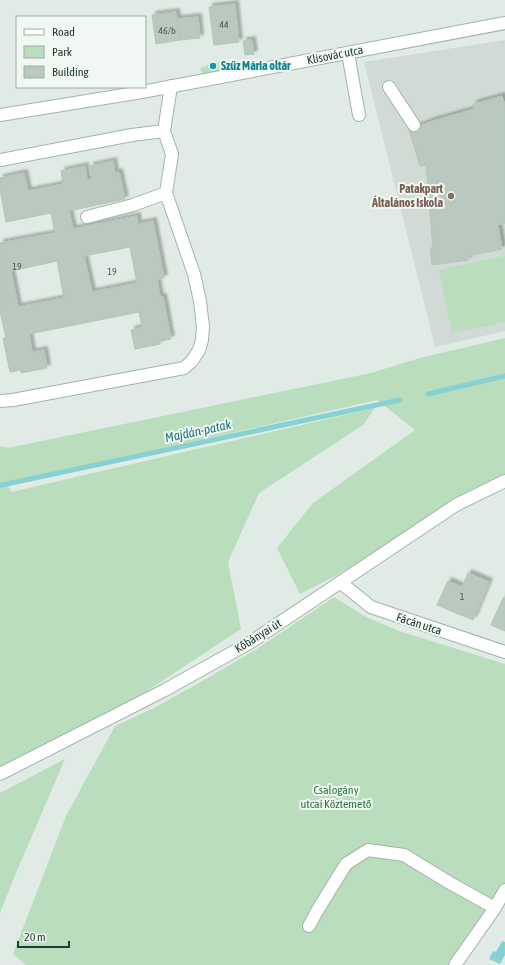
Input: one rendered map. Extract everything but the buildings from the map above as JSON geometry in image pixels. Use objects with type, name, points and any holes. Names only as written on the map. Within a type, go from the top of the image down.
[{"type":"street","name":"Klisovác utca","points":[[0,115],[171,86],[505,23]]},
{"type":"street","points":[[348,53],[359,115]]},
{"type":"street","points":[[0,401],[14,400],[184,368],[199,350],[202,340],[203,327],[200,301],[194,274],[166,193],[172,154],[164,130],[171,86]]},
{"type":"street","points":[[389,87],[414,125]]},
{"type":"street","points":[[0,160],[164,130]]},
{"type":"street","points":[[87,217],[133,205],[166,193]]},
{"type":"street","name":"Kőbányai út","points":[[0,774],[166,690],[245,646],[456,505],[505,481]]},
{"type":"street","name":"Fácán utca","points":[[340,582],[371,607],[505,652]]},
{"type":"street","points":[[309,926],[346,864],[368,850],[404,855],[495,908]]},
{"type":"street","points":[[455,965],[495,908],[505,890]]},
{"type":"shaded area","name":"Patakpart Általános Iskola","points":[[505,40],[505,331],[435,347],[364,62]]},
{"type":"green space","points":[[219,62],[220,72],[202,74],[200,68]]},
{"type":"green space","points":[[505,256],[505,322],[452,333],[439,270]]},
{"type":"green space","points":[[505,338],[505,481],[456,505],[337,575],[300,594],[277,548],[313,503],[415,430],[377,400],[7,484],[11,492],[375,408],[363,425],[259,493],[228,562],[241,629],[147,691],[0,771],[0,446],[8,448],[371,373],[420,358]]},
{"type":"green space","name":"Csalogány utcai Köztemető","points":[[334,597],[366,617],[399,631],[505,664],[505,890],[455,965],[26,965],[13,954],[66,816],[115,726],[154,708],[257,649]]},
{"type":"green space","points":[[65,759],[13,880],[0,913],[0,793]]},
{"type":"water","points":[[502,941],[505,942],[505,955],[500,964],[489,959],[493,951],[496,952]]},
{"type":"waterway","name":"Majdán-patak","points":[[428,394],[505,376]]},
{"type":"waterway","name":"Majdán-patak","points":[[0,485],[400,400]]},
{"type":"place","name":"Szűz Mária oltár","points":[[213,66]]},
{"type":"place","name":"Patakpart Általános Iskola","points":[[451,196]]}]
